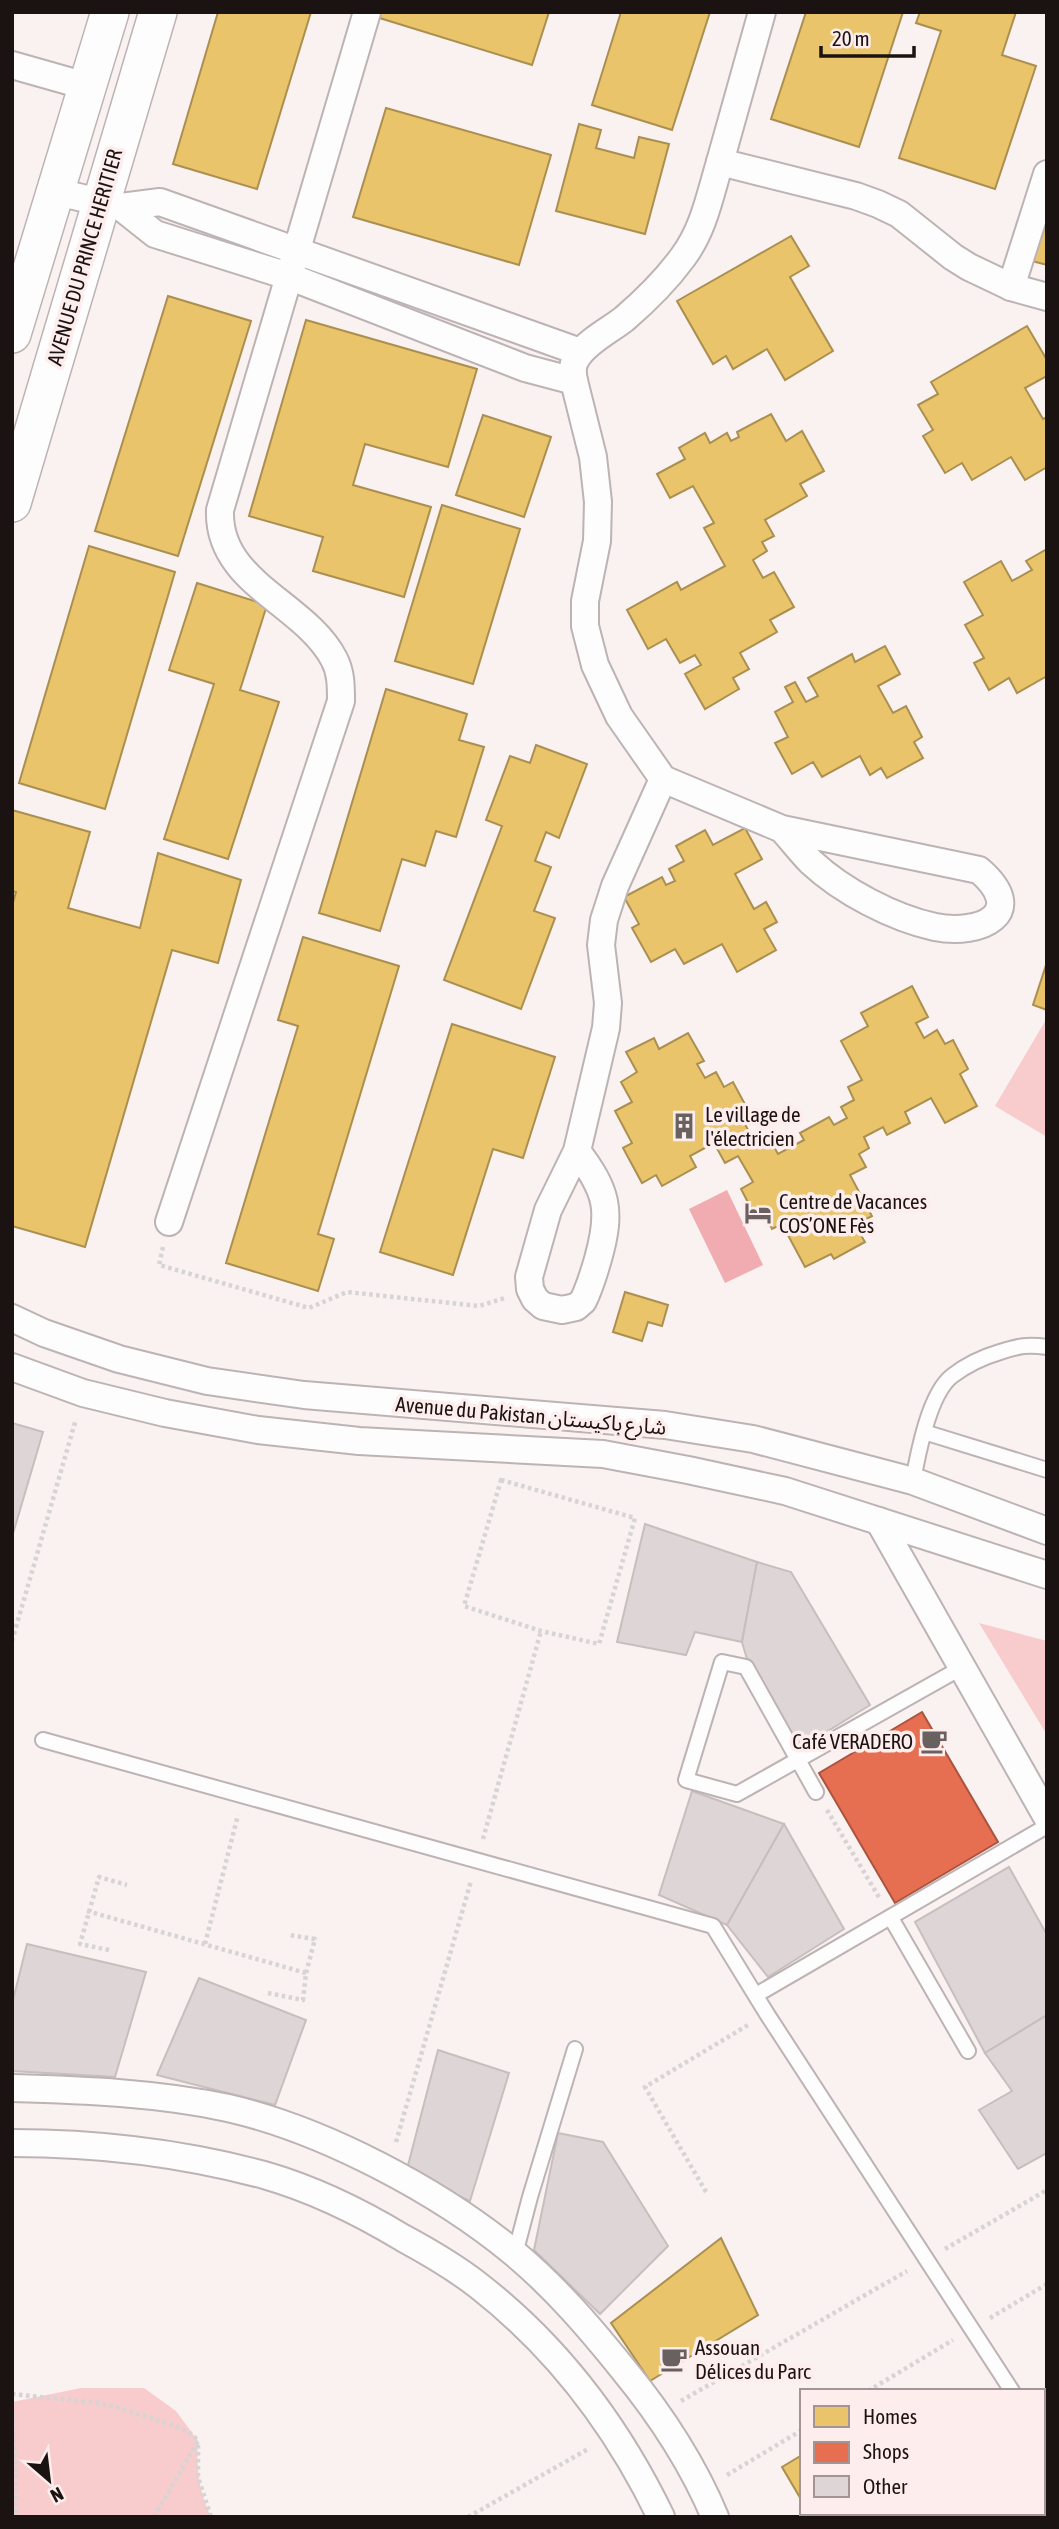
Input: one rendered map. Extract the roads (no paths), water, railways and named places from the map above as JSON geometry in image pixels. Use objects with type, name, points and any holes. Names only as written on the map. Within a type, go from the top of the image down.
[{"type":"main road","points":[[12,334],[110,12]]},
{"type":"main road","name":"AVENUE DU PRINCE HERITIER","points":[[12,503],[111,204],[158,12]]},
{"type":"street","points":[[169,1222],[341,701],[341,681],[335,660],[326,647],[246,574],[232,558],[219,528],[220,510],[367,12]]},
{"type":"street","points":[[762,12],[702,225],[684,256],[662,282],[626,316],[580,352],[572,367],[573,381],[593,457],[598,502],[597,541],[585,601],[585,626],[595,665],[619,716],[663,779],[782,829],[979,870],[995,884],[1000,903],[996,916],[981,927],[961,930],[933,927],[891,912],[845,889],[811,862],[782,829]]},
{"type":"street","points":[[12,65],[86,86]]},
{"type":"street","points":[[720,162],[856,195],[878,204],[899,214],[953,257],[1011,287],[1047,297]]},
{"type":"street","points":[[1011,287],[1047,174]]},
{"type":"street","points":[[57,192],[111,204],[160,202],[580,352]]},
{"type":"street","points":[[111,204],[155,234],[288,276],[524,368],[573,381]]},
{"type":"street","points":[[577,1151],[600,1187],[607,1210],[606,1233],[588,1291],[576,1307],[553,1310],[534,1299],[529,1277],[548,1210],[577,1151],[606,1028],[608,1003],[601,945],[604,920],[615,886],[663,779]]},
{"type":"street","name":"Avenue du Pakistan شارع باكيستان","points":[[12,1318],[44,1333],[119,1359],[207,1381],[304,1395],[665,1425],[753,1439],[913,1481],[1047,1531]]},
{"type":"street","name":"Avenue du Pakistan شارع باكيستان","points":[[12,1367],[83,1393],[165,1413],[258,1430],[359,1441],[603,1454],[785,1492],[1047,1575]]},
{"type":"street","points":[[879,1521],[1047,1817]]},
{"type":"street","points":[[12,2088],[67,2089],[147,2096],[229,2108],[289,2126],[388,2170],[475,2224],[515,2254],[583,2319],[659,2414],[715,2517]]},
{"type":"street","points":[[12,2143],[50,2143],[197,2159],[266,2176],[324,2197],[377,2222],[478,2285],[525,2327],[584,2391],[615,2434],[661,2517]]},
{"type":"lane","points":[[913,1481],[919,1443],[935,1402],[950,1378],[986,1356],[1027,1344],[1047,1347]]},
{"type":"lane","points":[[924,1432],[1047,1470]]},
{"type":"lane","points":[[816,1792],[797,1761],[746,1667],[722,1662],[686,1780],[737,1794],[797,1761],[961,1668]]},
{"type":"lane","points":[[43,1740],[713,1926],[767,2014],[1011,2389]]},
{"type":"lane","points":[[757,1995],[1047,1826]]},
{"type":"lane","points":[[891,1918],[968,2051]]},
{"type":"lane","points":[[515,2254],[575,2049]]},
{"type":"place","name":"Le village de l'électricien","points":[[684,1126]]},
{"type":"place","name":"Centre de Vacances COS’ONE Fès","points":[[758,1213]]},
{"type":"place","name":"Café VERADERO","points":[[934,1741]]},
{"type":"place","name":"Assouan Délices du Parc","points":[[674,2359]]}]
